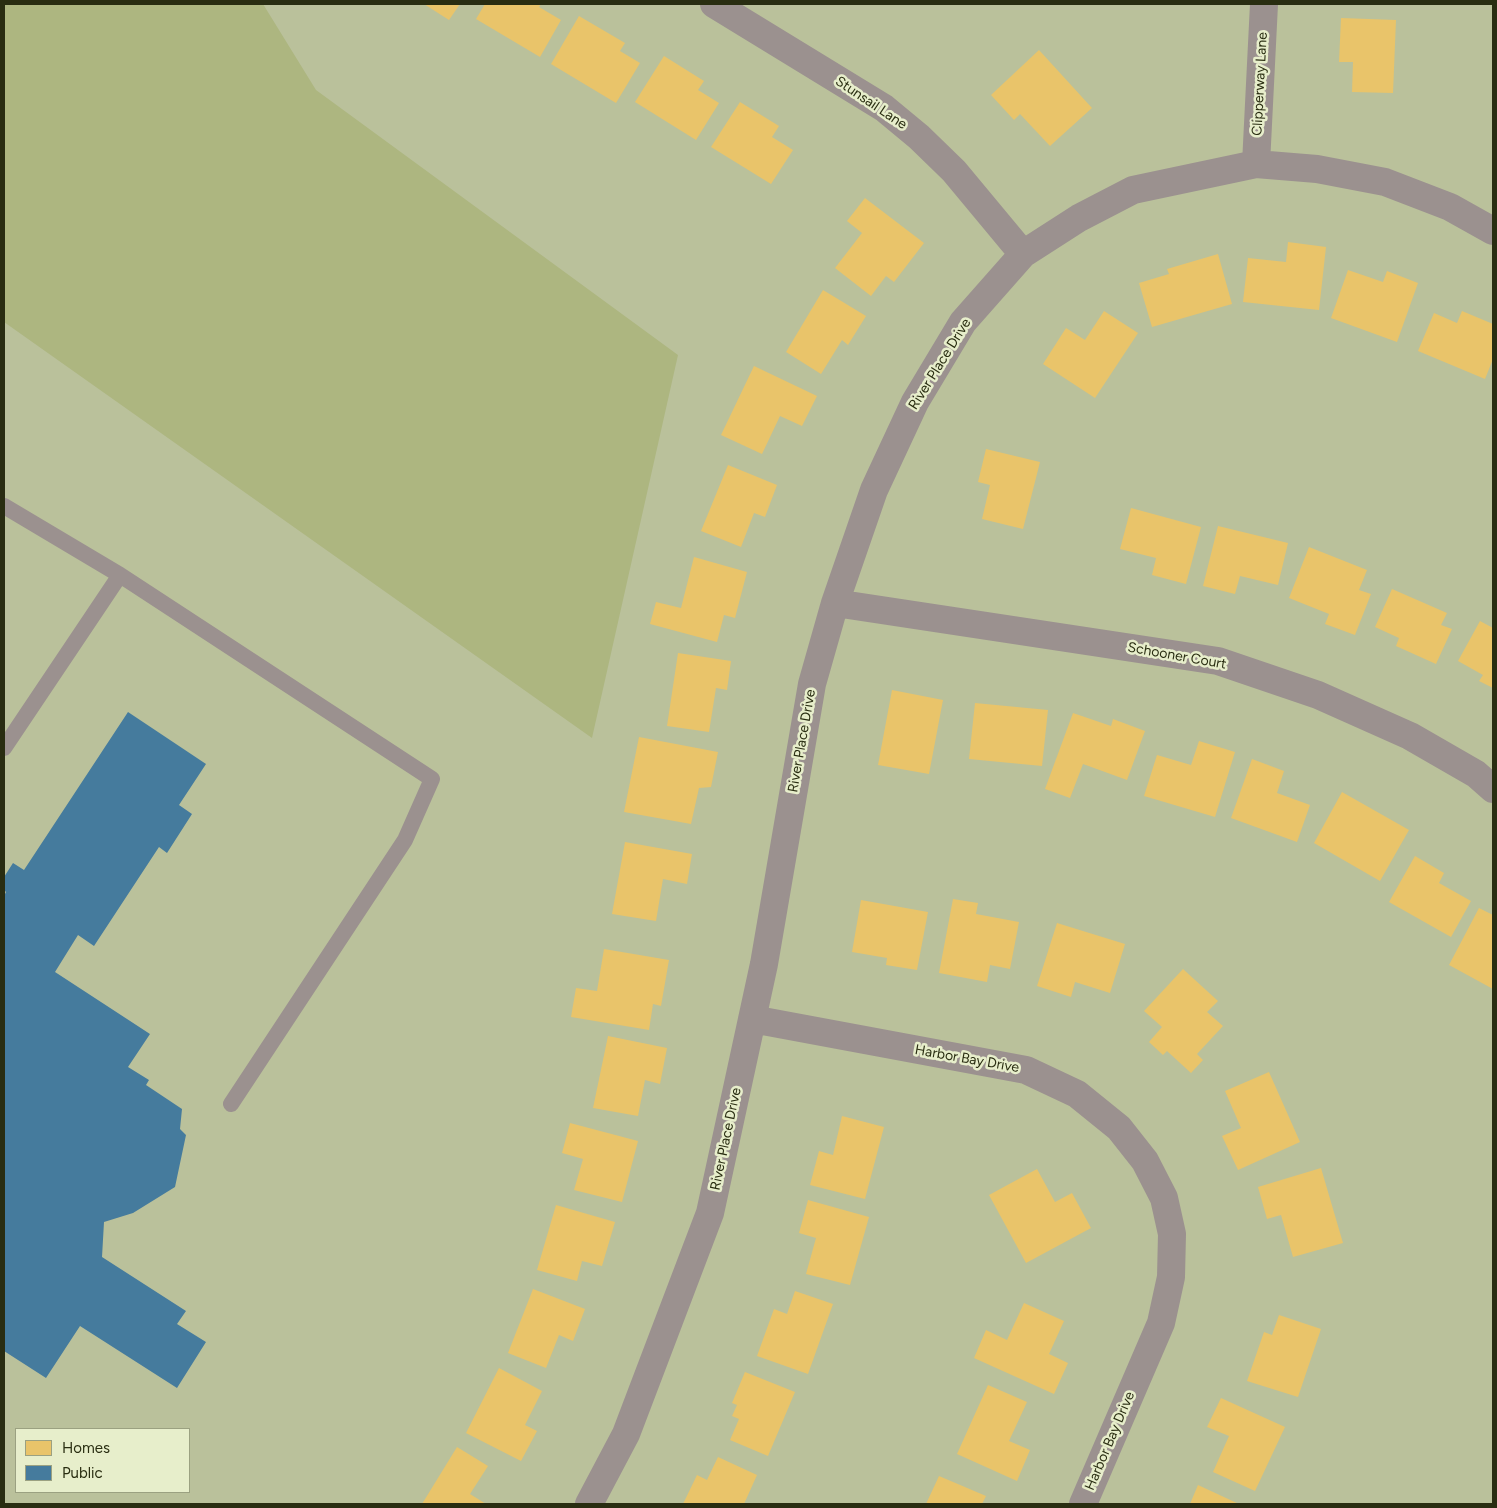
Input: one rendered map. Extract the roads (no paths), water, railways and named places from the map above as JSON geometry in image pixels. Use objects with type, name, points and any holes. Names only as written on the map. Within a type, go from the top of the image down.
[{"type":"street","name":"Stunsail Lane","points":[[715,4],[891,114],[954,171],[1024,254]]},
{"type":"street","name":"Clipperway Lane","points":[[1256,164],[1264,4]]},
{"type":"street","name":"River Place Drive","points":[[589,1504],[626,1434],[710,1214],[764,964],[812,684],[835,603],[874,490],[915,402],[963,322],[1024,254],[1079,218],[1133,190],[1256,164],[1317,169],[1385,182],[1450,207],[1493,230]]},
{"type":"street","name":"Schooner Court","points":[[835,603],[1218,661],[1318,695],[1410,736],[1476,774],[1493,789]]},
{"type":"street","name":"Harbor Bay Drive","points":[[752,1019],[1026,1070],[1077,1094],[1119,1128],[1145,1162],[1164,1198],[1172,1234],[1171,1277],[1161,1323],[1083,1504]]},
{"type":"lane","points":[[4,506],[120,575],[432,779],[405,840],[231,1104]]},
{"type":"lane","points":[[4,748],[120,575]]}]
